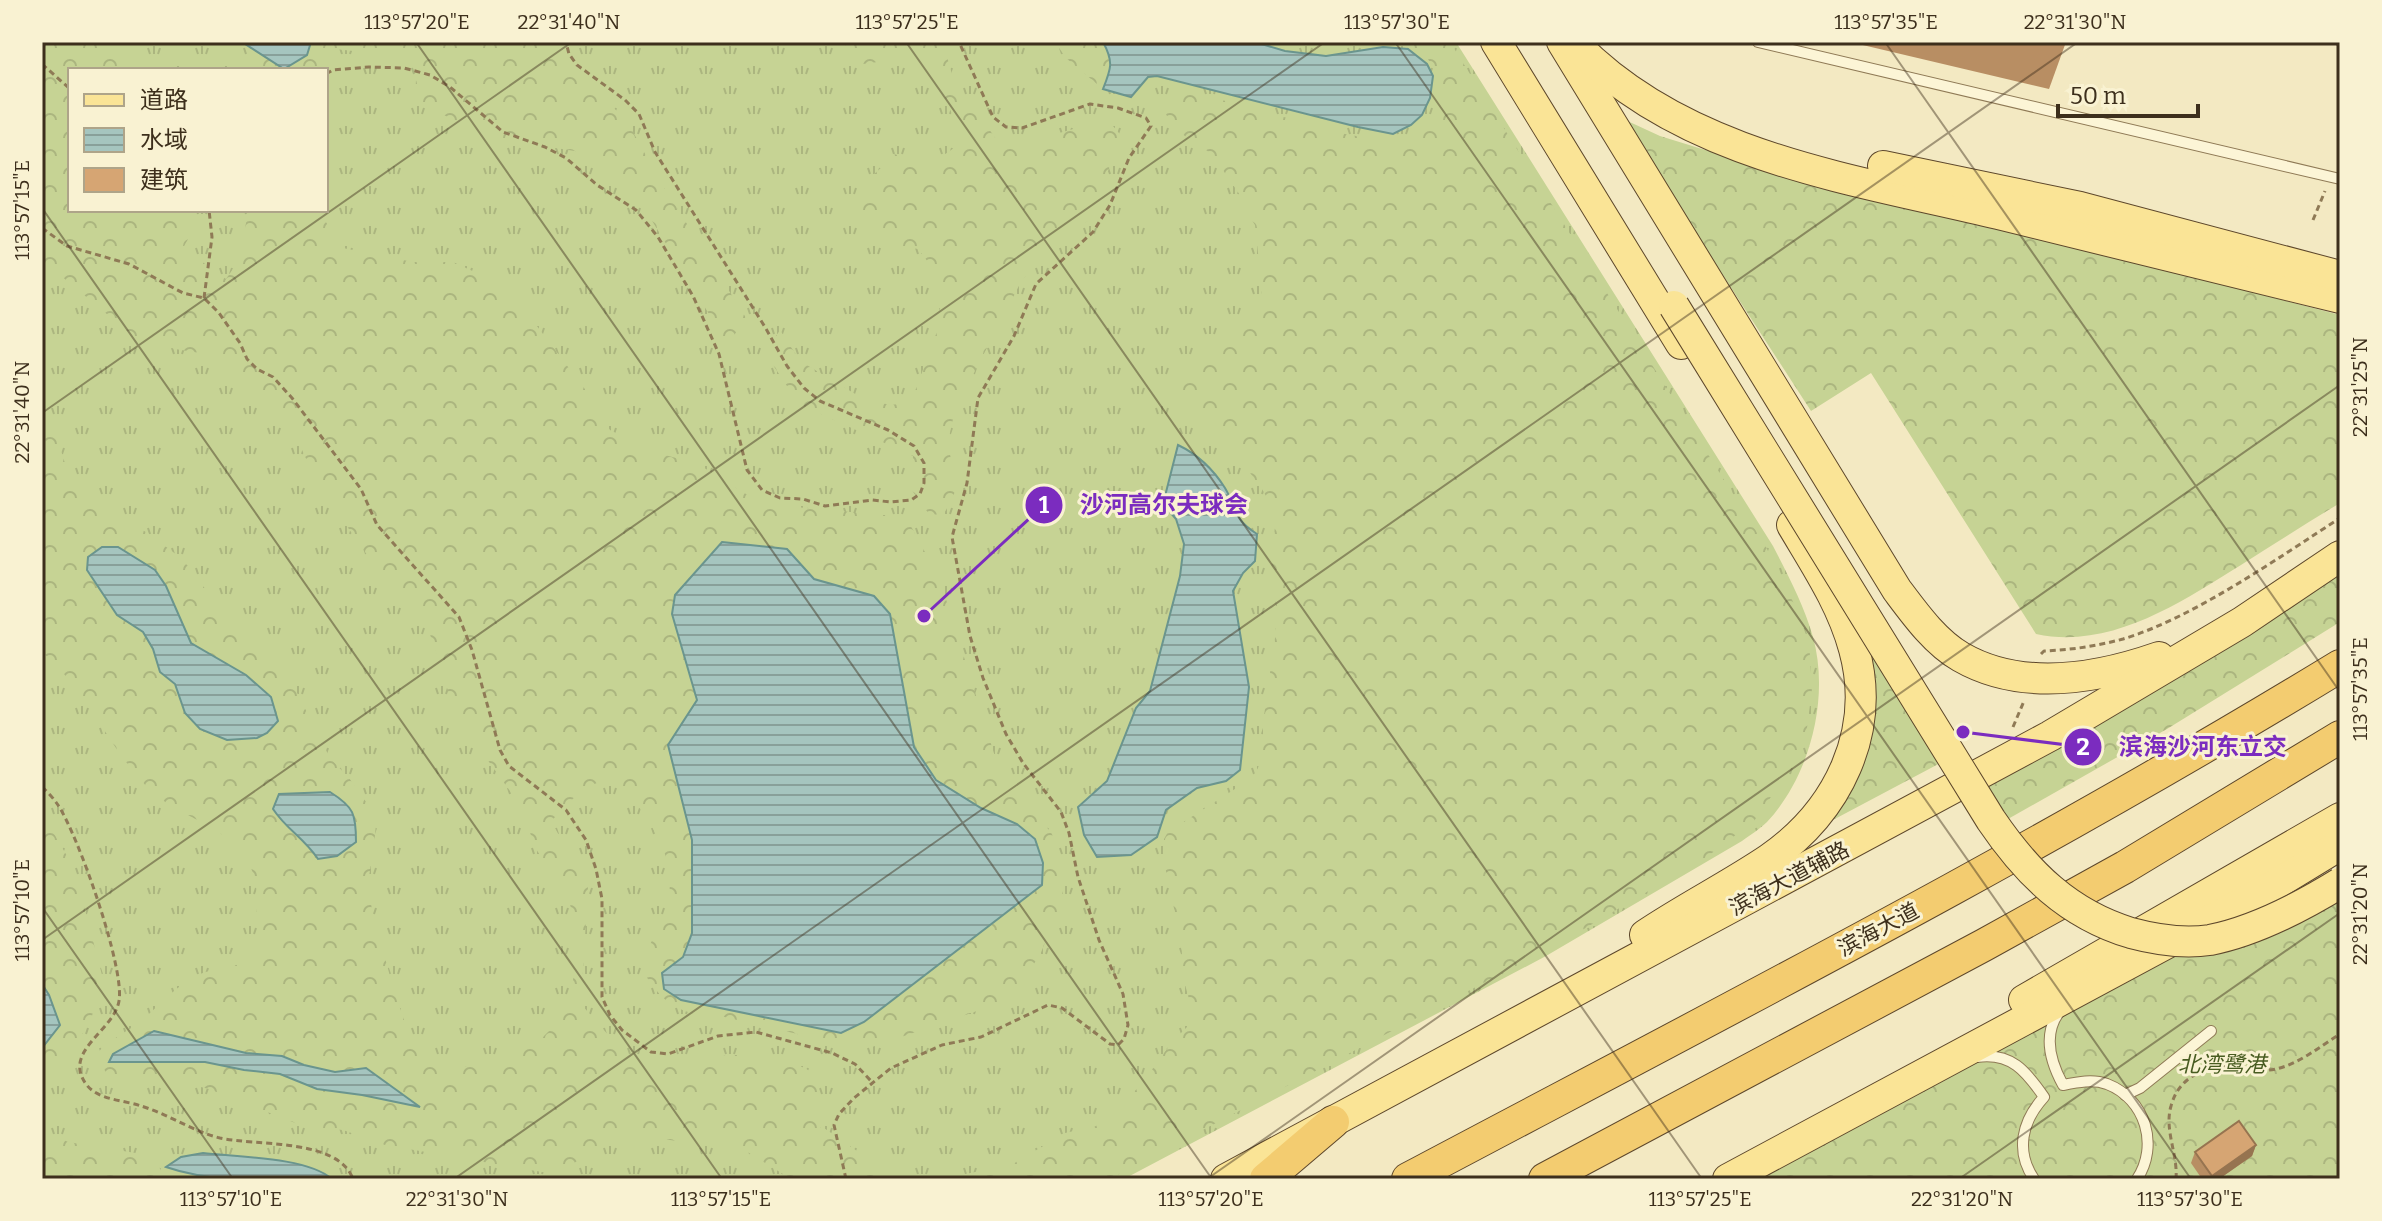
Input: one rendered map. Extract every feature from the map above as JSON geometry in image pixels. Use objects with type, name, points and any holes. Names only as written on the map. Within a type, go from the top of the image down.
[{"type":"highway","name":"滨海大道","points":[[1408,1179],[1951,890],[2235,730],[2340,666]]},
{"type":"highway","points":[[1545,1179],[2125,867],[2340,737]]},
{"type":"highway","points":[[1266,1179],[1333,1122]]},
{"type":"main road","points":[[1496,42],[1564,133],[1991,820],[2030,872],[2057,896],[2086,915],[2113,927],[2179,942],[2210,940],[2245,930],[2316,898],[2340,883]]},
{"type":"main road","points":[[1496,42],[1811,556],[1843,617],[1860,676],[1859,724],[1855,744],[1835,792],[1818,815],[1770,858],[1668,920],[1548,1008]]},
{"type":"main road","points":[[1562,42],[1897,590],[1937,638],[1960,657],[1991,670],[2023,678],[2053,679],[2122,670],[2192,645],[2242,622]]},
{"type":"main road","points":[[1572,42],[1618,84],[1651,106],[1770,158],[2340,298]]},
{"type":"main road","points":[[1689,124],[2080,207],[2340,276]]},
{"type":"main road","name":"滨海大道辅路","points":[[1226,1179],[2050,736],[2242,622],[2340,556]]},
{"type":"main road","points":[[1844,1116],[2044,987],[2340,818]]},
{"type":"main road","points":[[1728,1179],[2074,995],[2268,889],[2340,845]]},
{"type":"lane","points":[[1758,42],[2340,179]]},
{"type":"lane","points":[[2074,995],[2056,1017],[2053,1027],[2051,1055],[2054,1068],[2063,1085],[2085,1081],[2106,1084],[2125,1095],[2139,1110],[2147,1129],[2148,1150],[2137,1179]]},
{"type":"lane","points":[[2125,1095],[2140,1088],[2211,1031]]},
{"type":"lane","points":[[1948,1061],[1990,1055],[2003,1057],[2014,1061],[2031,1078],[2044,1097],[2028,1118],[2023,1135],[2023,1152],[2028,1171],[2034,1179]]},
{"type":"path","points":[[328,73],[369,67],[404,68],[430,75],[450,87],[503,132],[566,158],[597,185],[636,210],[658,237],[693,296],[719,354],[747,470],[754,484],[762,490],[780,498],[803,499],[825,506],[872,500],[911,500],[920,494],[924,483],[924,463],[914,446],[888,430],[820,401],[804,388],[787,366],[655,152],[639,114],[577,65],[569,54],[566,42]]},
{"type":"path","points":[[846,1179],[834,1125],[839,1114],[891,1068],[942,1045],[981,1037],[1048,1005],[1062,1008],[1110,1044],[1118,1045],[1124,1039],[1128,1025],[1123,994],[1091,914],[1061,812],[1011,744],[983,678],[970,636],[952,537],[967,483],[978,398],[1014,336],[1036,284],[1093,232],[1110,205],[1129,158],[1151,126],[1146,118],[1118,108],[1090,104],[1022,128],[1006,127],[993,117],[959,42]]},
{"type":"path","points":[[2336,42],[2340,48]]},
{"type":"path","points":[[42,64],[68,87]]},
{"type":"path","points":[[2313,220],[2324,190]]},
{"type":"path","points":[[204,298],[212,237],[209,212]]},
{"type":"path","points":[[42,228],[67,246],[129,264],[183,293],[204,298],[219,313],[247,359],[257,369],[273,377],[292,398],[361,489],[377,525],[459,617],[472,650],[500,750],[509,766],[566,810],[586,840],[602,899],[602,997],[610,1015],[622,1030],[651,1052],[668,1054],[718,1036],[756,1032],[832,1053],[855,1064],[872,1082]]},
{"type":"path","points":[[2035,660],[2044,651],[2076,649],[2125,638],[2168,621],[2208,600],[2340,518]]},
{"type":"path","points":[[42,787],[59,806],[79,846],[119,979],[119,1002],[110,1022],[80,1058],[78,1071],[87,1087],[100,1095],[160,1112],[218,1137],[326,1153],[341,1162],[353,1179]]},
{"type":"path","points":[[2176,1179],[2169,1121],[2177,1091],[2188,1079],[2219,1065],[2269,1071],[2297,1061],[2340,1034]]},
{"type":"green space","points":[[42,42],[1456,42],[1773,546],[1795,590],[1813,637],[1818,661],[1817,710],[1805,759],[1782,803],[1767,822],[1742,841],[1546,956],[1124,1179],[42,1179]]},
{"type":"green space","points":[[42,42],[117,42],[133,68],[68,68],[68,212],[187,212],[192,232],[183,248],[226,279],[237,263],[249,212],[319,212],[343,248],[413,262],[453,262],[479,274],[524,309],[597,405],[610,430],[654,452],[698,464],[762,504],[906,517],[940,580],[997,763],[1052,834],[1063,887],[1061,903],[1040,955],[1009,1000],[872,1047],[841,1044],[680,1009],[659,993],[643,970],[667,904],[670,884],[663,848],[647,818],[627,793],[605,782],[583,791],[551,821],[588,887],[581,1004],[625,1054],[699,1064],[723,1056],[747,1055],[803,1067],[821,1081],[813,1116],[819,1128],[824,1128],[897,1179],[791,1179],[728,1140],[701,1137],[677,1141],[642,1136],[619,1138],[563,1169],[548,1173],[385,1145],[343,1130],[303,1126],[209,1089],[176,1081],[140,1084],[110,1078],[97,1059],[102,1048],[138,1023],[188,980],[250,960],[258,955],[267,941],[256,920],[255,881],[243,854],[227,838],[148,788],[71,683],[42,652],[42,467],[49,454],[42,426],[56,435],[76,489],[177,555],[217,605],[274,655],[285,669],[330,758],[374,813],[376,824],[368,883],[372,910],[394,991],[420,1057],[455,1067],[492,1064],[521,1053],[562,1018],[570,998],[578,950],[577,927],[568,898],[536,849],[520,805],[456,716],[429,631],[402,593],[377,569],[318,485],[298,441],[261,392],[237,374],[200,353],[175,349],[132,335],[42,260]],"holes":[[[786,549],[814,579],[873,596],[890,614],[914,747],[936,780],[981,808],[1017,824],[1042,884],[864,1022],[841,1033],[662,973],[683,957],[692,933],[692,840],[668,745],[697,700],[695,686]],[[166,586],[191,644],[246,675],[271,697],[278,721],[185,713],[175,684],[160,672],[153,649],[143,632]],[[279,794],[302,795],[356,822],[356,842],[337,856],[318,859],[273,809]],[[154,1031],[246,1053],[282,1056],[335,1072],[366,1068],[418,1107],[317,1089],[280,1074],[205,1062],[109,1061],[114,1054]]]},
{"type":"green space","points":[[311,42],[547,42],[627,121],[660,181],[748,321],[726,342],[640,201],[575,151],[491,138],[415,101],[417,58],[326,48],[323,68],[286,68],[307,55]]},
{"type":"green space","points":[[844,42],[943,42],[953,78],[1003,149],[1091,124],[1113,126],[1124,139],[1111,161],[1095,216],[1060,239],[1022,280],[959,402],[949,437],[956,485],[943,515],[929,514],[911,489],[913,456],[799,404],[765,353],[780,330],[800,361],[862,398],[890,405],[899,404],[914,394],[939,326],[941,292],[935,271],[918,249],[890,244],[863,231],[853,215],[853,202],[859,188],[883,166],[889,156],[938,159],[954,148],[958,129],[933,67],[926,58],[921,56],[856,65]]},
{"type":"green space","points":[[1055,42],[1103,42],[1110,66],[1103,89],[1066,58]]},
{"type":"green space","points":[[1401,42],[1450,42],[1766,547],[1809,642],[1812,689],[1807,728],[1787,774],[1754,821],[1708,856],[1560,943],[1109,1179],[942,1179],[1013,1164],[1065,1133],[1096,1126],[1115,1113],[1190,1024],[1181,941],[1163,857],[1164,839],[1168,832],[1252,778],[1263,750],[1263,723],[1275,638],[1276,607],[1271,558],[1275,527],[1270,503],[1217,428],[1181,397],[1174,386],[1178,377],[1191,365],[1243,328],[1258,307],[1262,290],[1255,225],[1244,201],[1212,154],[1173,128],[1164,110],[1171,95],[1182,89],[1349,135],[1399,142],[1429,122],[1437,108],[1442,81],[1424,53]]},
{"type":"green space","points":[[246,46],[282,68],[251,68]]},
{"type":"green space","points":[[1621,118],[1660,136],[1702,149],[2340,315],[2340,503],[2194,594],[2144,619],[2091,635],[2064,637],[2036,634],[1871,373],[1811,411]]},
{"type":"green space","points":[[2340,571],[2340,622],[2167,729],[2008,819],[1983,782]]},
{"type":"green space","points":[[1862,632],[1946,760],[1831,821],[1858,774],[1872,731],[1873,685]]},
{"type":"green space","points":[[42,813],[74,868],[102,975],[92,1016],[74,1050],[58,1065],[42,1069],[49,995],[42,984]]},
{"type":"green space","name":"北湾鹭港","points":[[2340,898],[2340,1179],[1749,1179],[2148,961],[2256,942]]},
{"type":"green space","points":[[42,1129],[68,1142],[154,1156],[162,1173],[181,1179],[42,1179]]},
{"type":"water","points":[[242,42],[311,42],[307,55],[282,68]]},
{"type":"water","points":[[1103,42],[1255,42],[1285,51],[1326,56],[1383,47],[1408,49],[1427,64],[1433,76],[1430,98],[1422,115],[1393,134],[1157,76],[1148,77],[1131,97],[1103,89],[1110,66]]},
{"type":"water","points":[[1178,445],[1193,453],[1210,469],[1225,488],[1240,519],[1257,534],[1255,561],[1243,573],[1233,591],[1249,687],[1240,770],[1226,781],[1197,788],[1166,810],[1157,837],[1131,855],[1097,857],[1084,835],[1078,807],[1107,781],[1136,708],[1150,691],[1180,576],[1184,544],[1176,519],[1163,504]]},
{"type":"water","points":[[722,542],[787,549],[814,579],[874,596],[890,614],[914,747],[936,780],[981,808],[1017,824],[1035,839],[1043,863],[1042,885],[864,1022],[841,1033],[681,1000],[664,989],[662,973],[683,957],[692,933],[692,840],[668,745],[697,700],[672,614],[675,595]]},
{"type":"water","points":[[102,547],[118,547],[155,570],[166,586],[191,643],[246,675],[271,697],[278,721],[267,733],[257,738],[227,740],[200,729],[185,713],[175,684],[160,672],[153,649],[143,632],[117,615],[87,570],[88,557]]},
{"type":"water","points":[[330,792],[352,812],[356,842],[337,856],[318,859],[273,809],[279,794]]},
{"type":"water","points":[[42,984],[60,1025],[42,1048]]},
{"type":"water","points":[[154,1031],[246,1053],[282,1056],[335,1072],[366,1068],[420,1107],[317,1089],[280,1074],[205,1062],[109,1062],[113,1054]]},
{"type":"water","points":[[203,1153],[289,1162],[306,1166],[332,1179],[227,1179],[166,1167],[181,1157]]},
{"type":"building","points":[[2239,1121],[2256,1145],[2212,1176],[2195,1152]]},
{"type":"place","name":"沙河高尔夫球会","points":[[924,616]]},
{"type":"place","name":"滨海沙河东立交","points":[[1963,732]]}]
